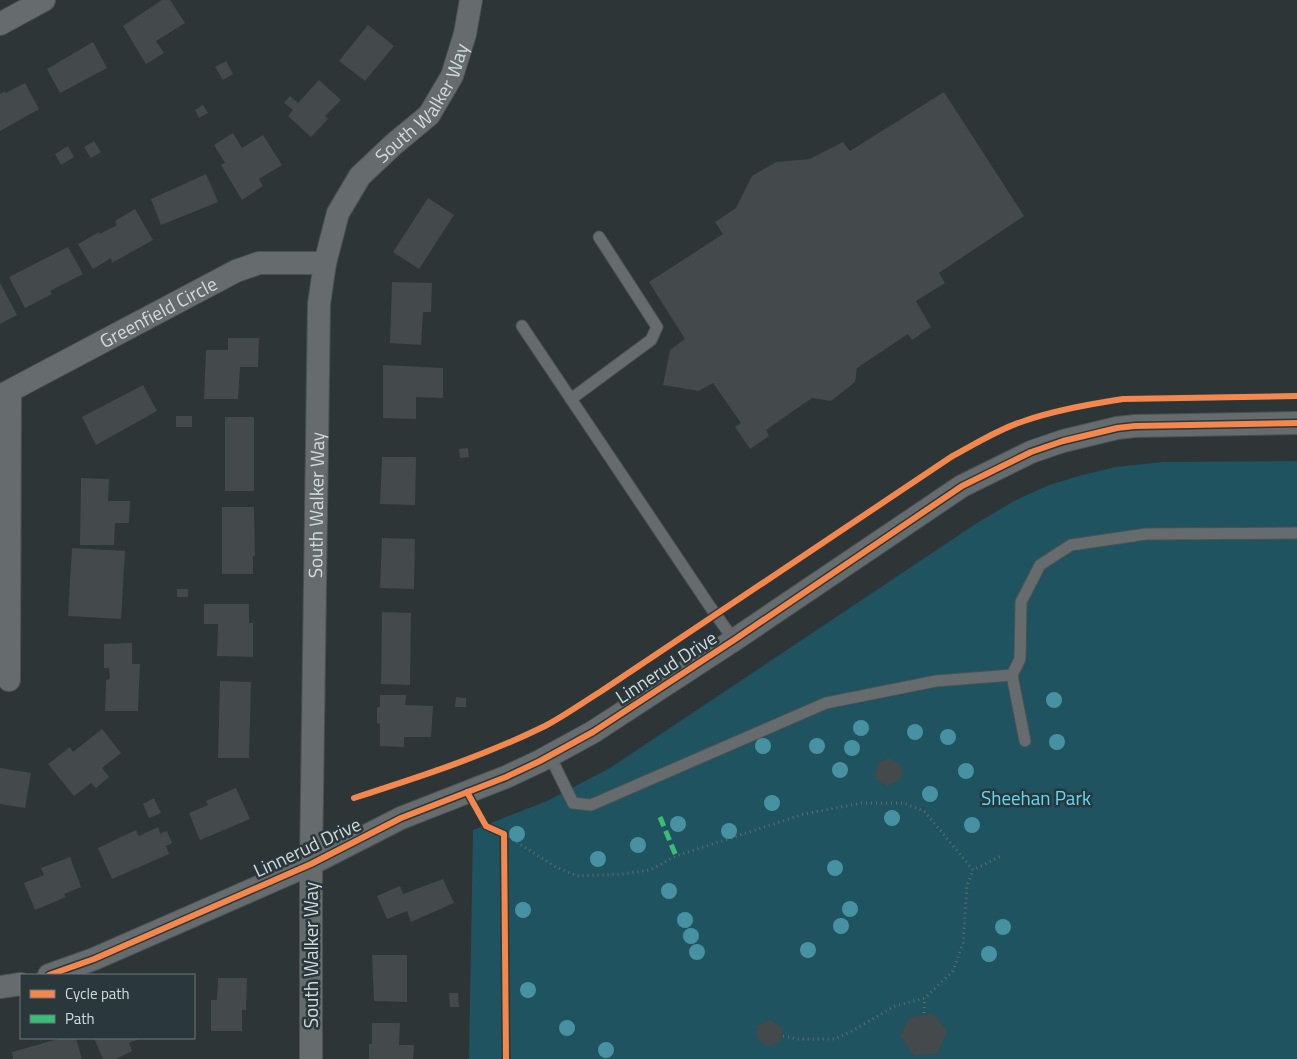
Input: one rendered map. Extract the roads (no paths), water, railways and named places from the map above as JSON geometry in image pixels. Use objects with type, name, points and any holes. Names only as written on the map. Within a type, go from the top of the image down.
[{"type":"street","points":[[0,24],[44,0]]},
{"type":"street","name":"South Walker Way","points":[[312,1059],[311,864],[319,304],[325,262],[338,213],[360,176],[429,115],[452,76],[465,34],[471,0]]},
{"type":"street","name":"Greenfield Circle","points":[[5,394],[236,271],[259,263],[325,262]]},
{"type":"street","points":[[5,394],[9,680]]},
{"type":"street","name":"Linnerud Drive","points":[[52,974],[94,959],[311,864],[401,818],[506,777],[550,756],[593,732],[734,640],[962,486],[1030,452],[1081,436],[1135,426],[1297,423]]},
{"type":"street","points":[[0,987],[20,984]]},
{"type":"lane","points":[[571,399],[651,340],[657,327],[599,237]]},
{"type":"lane","points":[[522,326],[734,640]]},
{"type":"lane","points":[[1025,740],[1012,675],[1020,659],[1021,602],[1040,565],[1071,545],[1146,534],[1297,533]]},
{"type":"lane","points":[[550,756],[574,803],[591,806],[826,702],[936,680],[1012,675]]},
{"type":"park label","name":"Sheehan Park","points":[[1036,798]]}]
